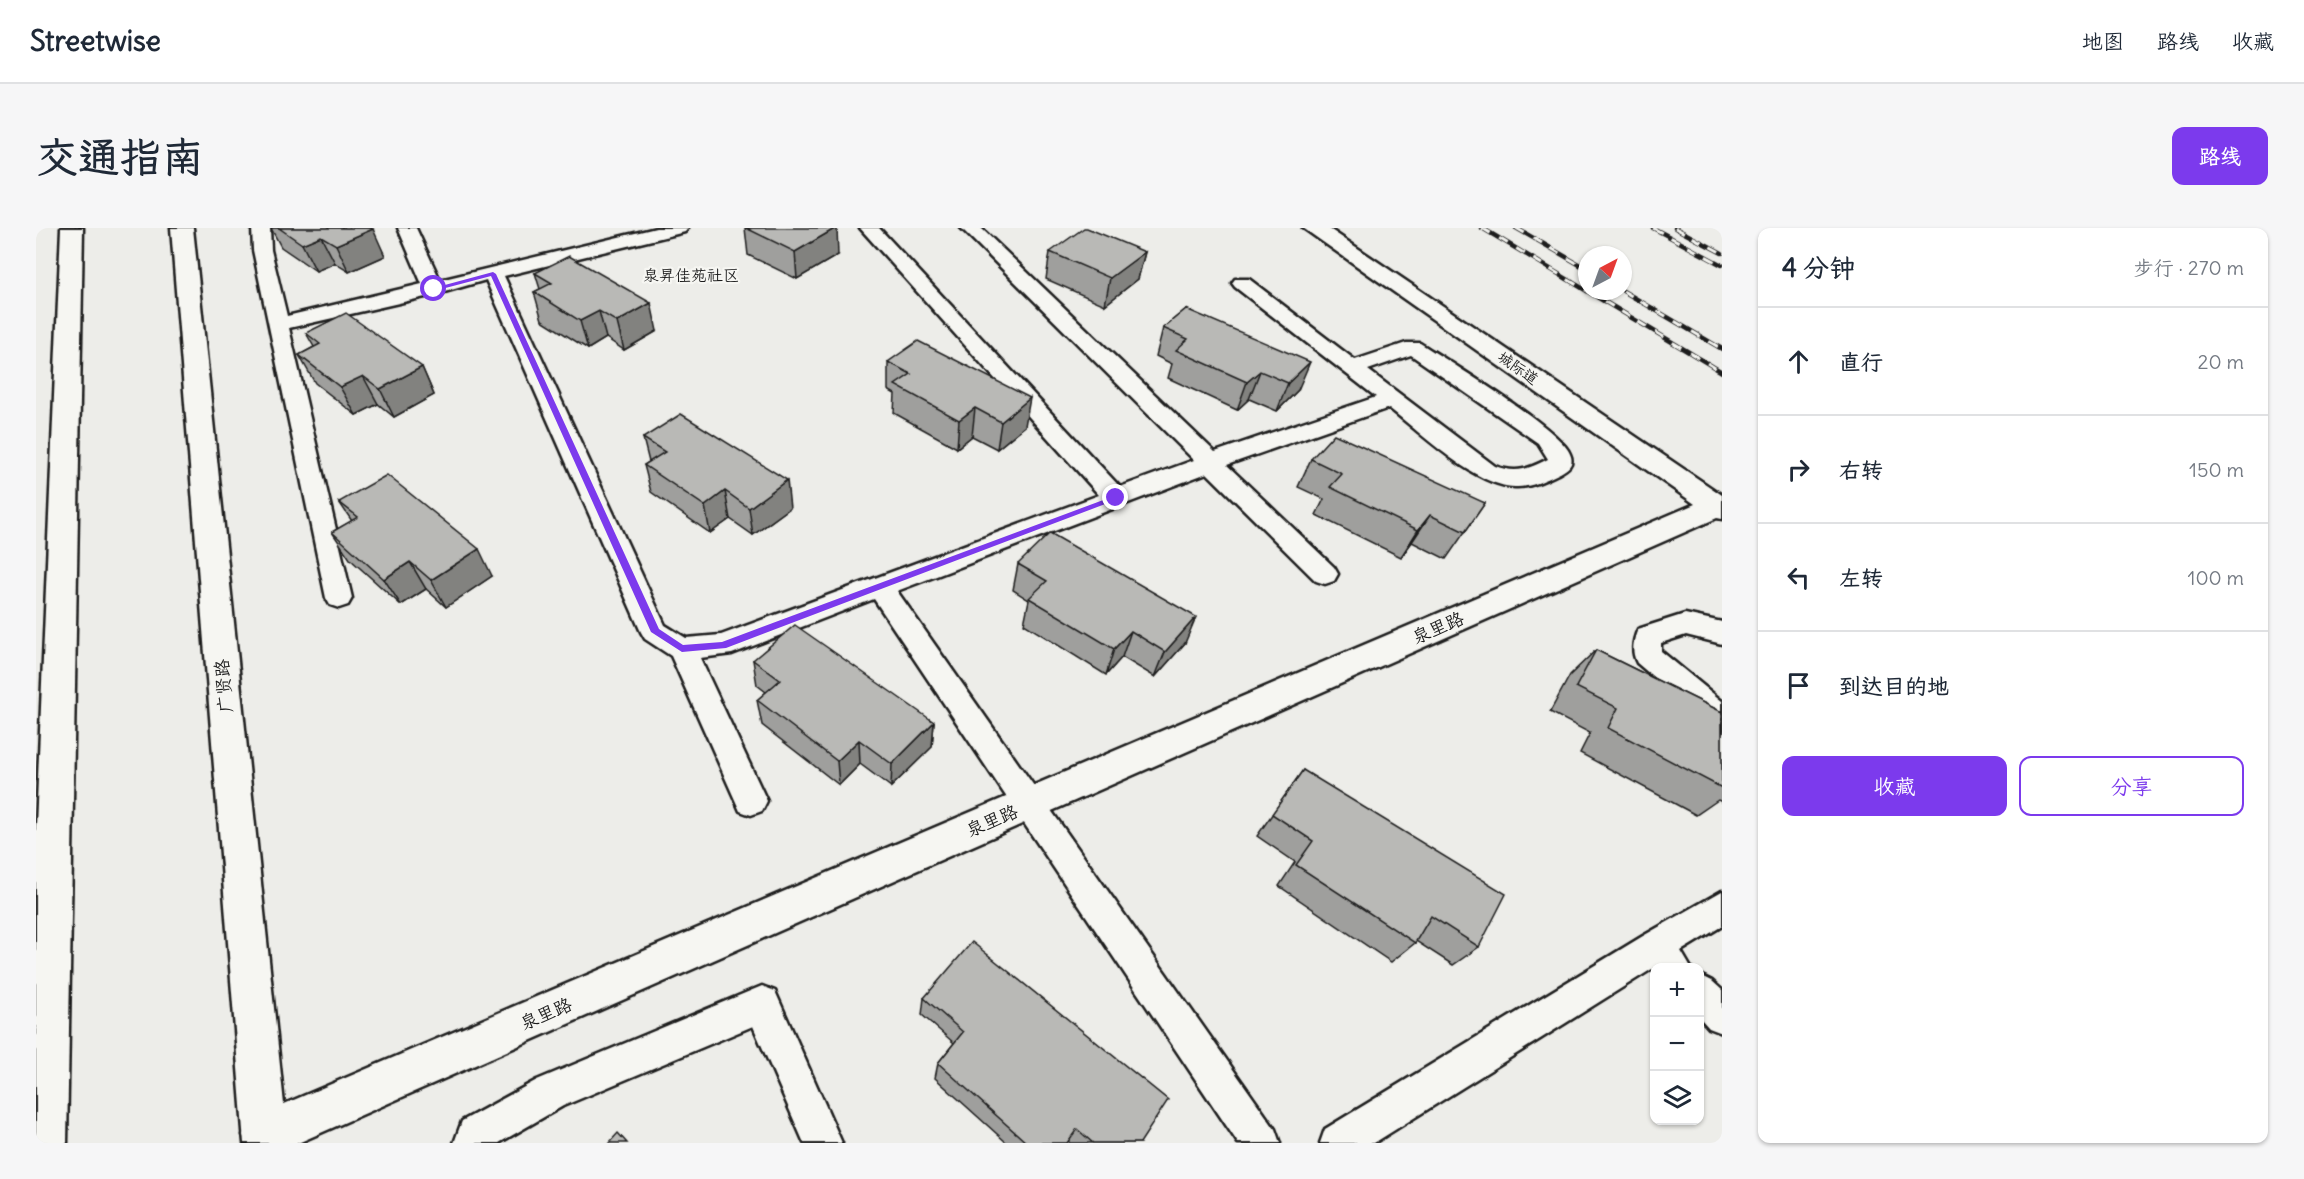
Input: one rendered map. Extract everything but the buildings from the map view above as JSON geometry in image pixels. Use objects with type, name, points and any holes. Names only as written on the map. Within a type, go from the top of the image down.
[{"type":"main road","points":[[45,1143],[72,228]]},
{"type":"main road","name":"广贤路","points":[[182,228],[266,1139]]},
{"type":"main road","name":"城际道","points":[[1314,228],[1720,508]]},
{"type":"main road","name":"泉里路","points":[[266,1139],[1028,805],[1720,508]]},
{"type":"street","points":[[261,228],[262,250],[339,598]]},
{"type":"street","points":[[407,228],[434,289]]},
{"type":"street","points":[[279,324],[434,289],[679,228]]},
{"type":"street","points":[[869,228],[1116,498]]},
{"type":"street","points":[[970,228],[1325,574]]},
{"type":"street","points":[[493,274],[655,632],[682,649],[752,801]]},
{"type":"street","points":[[1242,283],[1392,399],[1487,472],[1511,481],[1530,478],[1560,464],[1559,454],[1546,438],[1413,347],[1352,368]]},
{"type":"street","points":[[682,649],[722,646],[1210,463],[1392,399]]},
{"type":"street","points":[[880,587],[1261,1143]]},
{"type":"street","points":[[1722,633],[1686,624],[1648,637],[1647,655],[1722,718]]},
{"type":"street","points":[[1339,1143],[1664,958],[1722,907]]},
{"type":"street","points":[[1704,997],[1722,1015]]},
{"type":"street","points":[[473,1143],[476,1135],[550,1093],[762,1004],[823,1143]]},
{"type":"railway","points":[[1482,228],[1722,372]]},
{"type":"railway","points":[[1516,228],[1578,264]]},
{"type":"railway","points":[[1653,228],[1722,265]]},
{"type":"railway","points":[[1675,228],[1722,253]]},
{"type":"railway","points":[[1632,296],[1722,349]]},
{"type":"district","name":"泉昇佳苑社区","points":[[691,275]]},
{"type":"route","points":[[434,289],[493,274],[655,632],[682,649],[722,646],[1116,498]]}]
